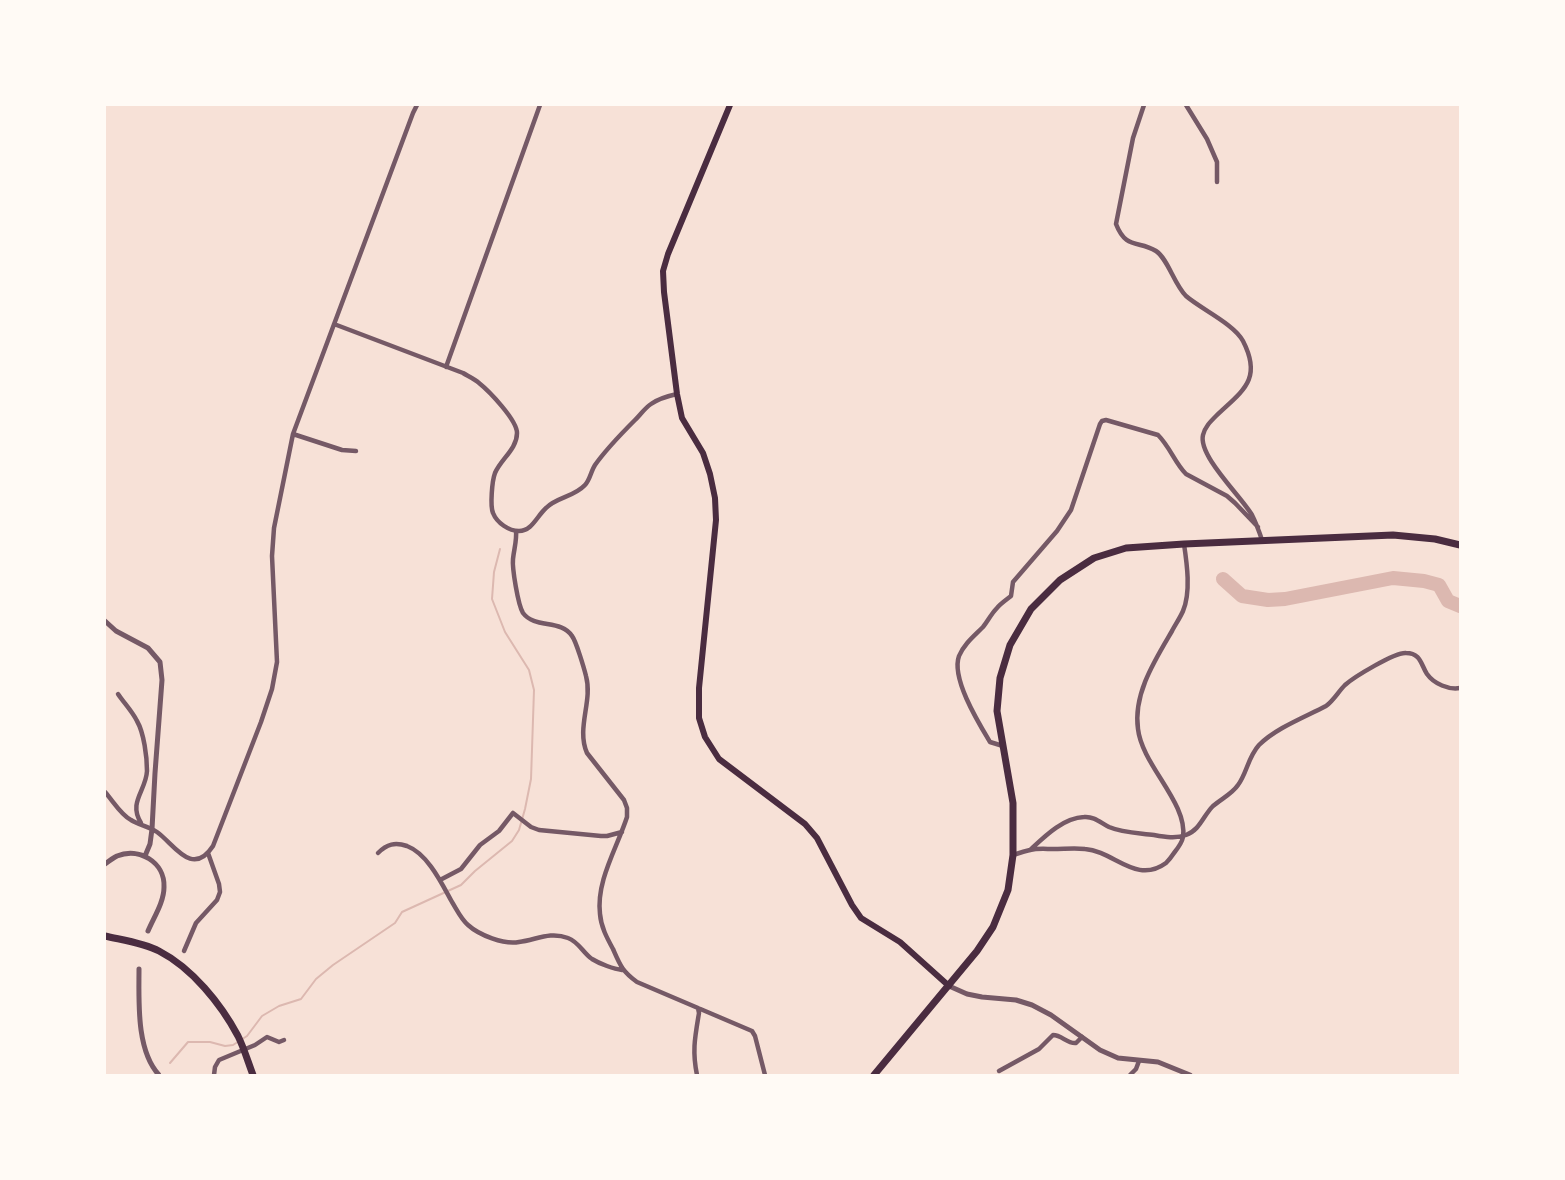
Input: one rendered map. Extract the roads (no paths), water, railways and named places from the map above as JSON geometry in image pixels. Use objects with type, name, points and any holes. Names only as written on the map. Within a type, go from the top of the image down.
[{"type":"main road","points":[[730,105],[663,271],[677,394],[682,418],[703,453],[716,498],[716,520],[699,688],[699,718],[705,737],[719,759],[805,824],[818,838],[861,918],[900,942],[949,986]]},
{"type":"main road","points":[[874,1075],[977,951],[993,927],[1008,890],[1013,855],[1013,802],[997,711],[1000,678],[1010,645],[1031,609],[1060,580],[1094,558],[1126,549],[1184,544],[1393,535],[1435,539],[1460,545]]},
{"type":"main road","points":[[105,936],[159,951],[185,969],[206,989],[226,1015],[245,1050],[253,1075]]},
{"type":"street","points":[[105,792],[127,817],[152,829],[183,856],[199,858],[208,853],[213,846],[261,722],[275,678],[277,662],[272,556],[274,528],[292,434],[412,113],[417,105]]},
{"type":"street","points":[[446,367],[540,105]]},
{"type":"street","points":[[1144,105],[1132,138],[1116,224],[1120,234],[1133,244],[1154,250],[1162,256],[1175,281],[1186,295],[1242,338],[1250,356],[1252,371],[1250,381],[1207,426],[1202,442],[1205,451],[1222,476],[1251,513],[1262,540]]},
{"type":"street","points":[[1186,105],[1207,139],[1217,162],[1217,182]]},
{"type":"street","points":[[334,324],[463,373],[479,383],[509,414],[516,424],[516,440],[496,470],[492,502],[493,513],[499,521],[516,531],[531,526],[546,507],[576,493],[586,484],[594,468],[615,440],[652,404],[666,396],[677,394]]},
{"type":"street","points":[[1003,746],[990,742],[978,721],[957,673],[960,655],[998,607],[1011,596],[1013,582],[1057,531],[1071,510],[1102,421],[1106,420],[1158,435],[1186,474],[1227,496],[1258,527]]},
{"type":"street","points":[[292,434],[342,450],[356,451]]},
{"type":"street","points":[[516,531],[513,566],[520,606],[531,620],[564,629],[572,636],[588,690],[583,745],[624,800],[627,808],[627,817],[605,875],[599,899],[601,921],[605,933],[622,970],[637,982],[752,1031],[765,1075]]},
{"type":"street","points":[[1013,855],[1030,850],[1086,849],[1101,853],[1129,868],[1141,871],[1166,863],[1179,847],[1183,837],[1178,808],[1147,757],[1138,731],[1137,713],[1141,693],[1157,657],[1183,611],[1187,598],[1184,544]]},
{"type":"street","points":[[105,621],[116,631],[148,648],[160,662],[162,680],[154,772],[152,829],[150,844],[145,856]]},
{"type":"street","points":[[1030,850],[1053,829],[1085,816],[1095,818],[1109,827],[1128,832],[1174,838],[1193,832],[1212,807],[1239,784],[1250,758],[1270,735],[1326,706],[1333,701],[1344,686],[1357,676],[1398,654],[1410,653],[1417,656],[1428,675],[1437,683],[1448,688],[1460,688]]},
{"type":"street","points":[[118,694],[137,720],[142,735],[147,769],[135,806],[136,816],[141,823]]},
{"type":"street","points":[[442,883],[461,869],[480,845],[498,831],[513,813],[531,827],[539,830],[601,836],[622,832]]},
{"type":"street","points":[[378,853],[391,844],[401,844],[414,849],[430,865],[463,921],[478,933],[508,943],[518,943],[549,934],[559,935],[578,944],[592,959],[622,970]]},
{"type":"street","points":[[183,951],[196,923],[218,900],[219,884],[208,853]]},
{"type":"street","points":[[105,864],[117,856],[131,854],[145,856],[155,862],[162,874],[164,886],[161,901],[147,931]]},
{"type":"street","points":[[139,969],[142,1034],[147,1054],[157,1074]]},
{"type":"street","points":[[949,986],[967,994],[1016,1000],[1032,1005],[1051,1015],[1100,1050],[1118,1058],[1139,1062],[1158,1062],[1190,1075]]},
{"type":"street","points":[[697,1075],[693,1048],[698,1008]]},
{"type":"street","points":[[999,1071],[1039,1049],[1053,1035],[1059,1035],[1071,1043],[1076,1043],[1082,1037]]},
{"type":"street","points":[[214,1075],[219,1060],[255,1045],[267,1037],[279,1042],[284,1040]]},
{"type":"street","points":[[1130,1075],[1139,1062]]},
{"type":"waterway","points":[[170,1063],[188,1042],[210,1042],[225,1046],[233,1045],[247,1036],[262,1016],[279,1006],[301,999],[316,979],[395,923],[402,912],[461,885],[512,841],[519,830],[531,779],[534,690],[529,670],[505,632],[492,599],[494,572],[500,549]]},
{"type":"waterway","points":[[1223,579],[1242,596],[1268,600],[1285,599],[1393,578],[1424,581],[1439,585],[1448,601],[1460,606]]}]
